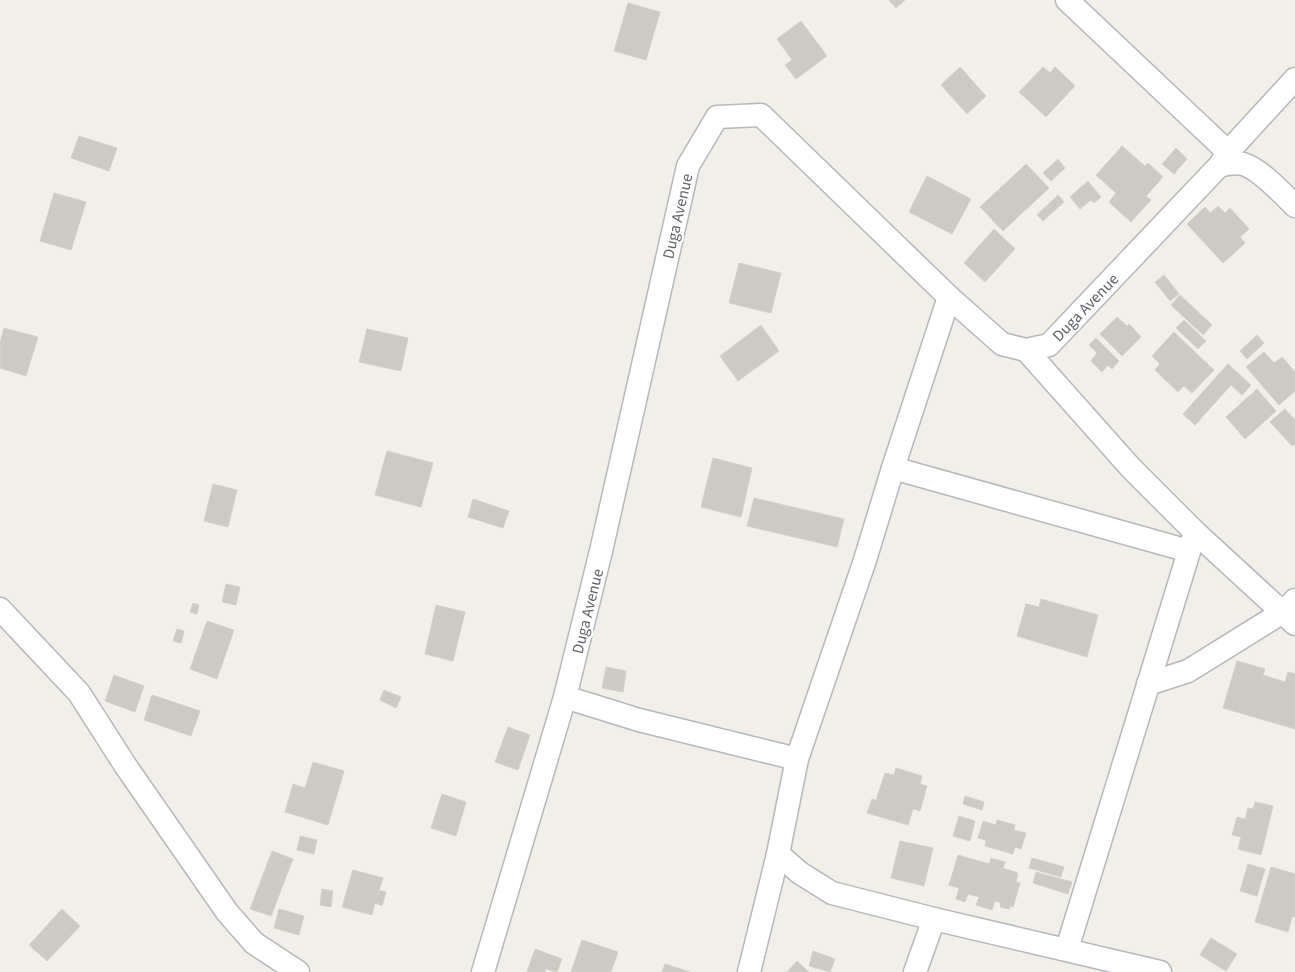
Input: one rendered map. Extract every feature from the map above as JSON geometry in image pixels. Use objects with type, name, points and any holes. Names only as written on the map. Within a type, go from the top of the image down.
[{"type":"street","points":[[1067,0],[1224,159],[1233,163],[1244,164],[1268,179],[1295,206]]},
{"type":"street","name":"Duga Avenue","points":[[483,972],[565,697],[602,551],[688,166],[717,117],[761,115],[949,296],[1002,344],[1026,350],[1049,345],[1224,159],[1295,79]]},
{"type":"street","points":[[749,972],[778,854],[797,759],[866,560],[893,468],[949,296]]},
{"type":"street","points":[[1026,350],[1131,468],[1192,542],[1291,612],[1188,671],[1148,684]]},
{"type":"street","points":[[893,468],[1192,542]]},
{"type":"street","points":[[1067,950],[1192,542]]},
{"type":"street","points":[[0,609],[79,693],[125,765],[227,912],[254,943],[298,972]]},
{"type":"street","points":[[565,697],[639,720],[797,759]]},
{"type":"street","points":[[778,854],[800,873],[832,893],[1160,972]]},
{"type":"street","points":[[916,972],[934,919]]},
{"type":"building","points":[[889,0],[905,0],[896,8]]},
{"type":"building","points":[[628,3],[660,12],[646,60],[614,51]]},
{"type":"building","points":[[801,21],[827,56],[796,79],[785,65],[792,60],[777,39]]},
{"type":"building","points":[[960,67],[986,96],[967,114],[941,85]]},
{"type":"building","points":[[1043,67],[1050,73],[1055,67],[1075,86],[1046,117],[1019,92]]},
{"type":"building","points":[[79,136],[117,148],[109,171],[71,158]]},
{"type":"building","points":[[1122,146],[1145,166],[1148,163],[1163,177],[1146,196],[1151,200],[1131,222],[1109,202],[1116,193],[1096,175]]},
{"type":"building","points":[[1176,148],[1187,159],[1174,174],[1162,164]]},
{"type":"building","points":[[1058,159],[1065,168],[1051,181],[1043,173]]},
{"type":"building","points":[[1026,164],[1049,188],[1003,231],[980,207]]},
{"type":"building","points":[[927,176],[971,199],[952,234],[909,212]]},
{"type":"building","points":[[1088,181],[1101,197],[1094,203],[1091,200],[1080,209],[1070,197]]},
{"type":"building","points":[[54,193],[86,202],[71,250],[40,241]]},
{"type":"building","points":[[1058,195],[1064,202],[1043,221],[1037,215]]},
{"type":"building","points":[[1218,206],[1225,213],[1230,208],[1249,229],[1240,237],[1245,243],[1223,263],[1187,224],[1205,207],[1210,213]]},
{"type":"building","points":[[994,229],[1015,249],[985,282],[964,263]]},
{"type":"building","points":[[739,263],[781,273],[771,313],[729,303]]},
{"type":"building","points":[[1164,275],[1179,294],[1170,301],[1155,282]]},
{"type":"building","points":[[1180,295],[1212,325],[1203,335],[1171,305]]},
{"type":"building","points":[[1117,317],[1127,326],[1129,324],[1141,337],[1122,356],[1100,334]]},
{"type":"building","points":[[1184,320],[1206,341],[1198,349],[1176,328]]},
{"type":"building","points":[[761,325],[779,351],[738,381],[720,356]]},
{"type":"building","points":[[4,328],[38,337],[26,376],[0,368],[0,343]]},
{"type":"building","points":[[367,329],[408,338],[401,371],[359,362]]},
{"type":"building","points":[[1174,332],[1214,370],[1192,393],[1184,386],[1178,392],[1155,370],[1160,364],[1152,356]]},
{"type":"building","points":[[1257,335],[1264,343],[1247,359],[1240,351]]},
{"type":"building","points":[[1096,338],[1119,361],[1112,369],[1108,365],[1102,372],[1091,361],[1097,353],[1089,345]]},
{"type":"building","points":[[1264,352],[1274,363],[1282,357],[1295,372],[1295,391],[1279,405],[1246,367]]},
{"type":"building","points":[[1228,364],[1251,385],[1242,395],[1231,385],[1195,425],[1183,414]]},
{"type":"building","points":[[1257,389],[1276,411],[1245,439],[1226,417]]},
{"type":"building","points":[[1285,409],[1295,420],[1295,444],[1292,446],[1270,422]]},
{"type":"building","points":[[387,451],[433,463],[421,507],[375,495]]},
{"type":"building","points":[[713,458],[752,468],[741,517],[701,507]]},
{"type":"building","points":[[213,484],[237,490],[228,527],[204,521]]},
{"type":"building","points":[[754,498],[844,519],[837,547],[747,526]]},
{"type":"building","points":[[473,499],[509,511],[503,528],[468,517]]},
{"type":"building","points":[[226,584],[240,587],[236,605],[222,602]]},
{"type":"building","points":[[1041,599],[1098,615],[1087,657],[1017,636],[1026,604],[1039,607]]},
{"type":"building","points":[[193,603],[199,605],[197,614],[190,612]]},
{"type":"building","points":[[436,605],[465,612],[453,661],[425,654]]},
{"type":"building","points":[[207,621],[234,630],[217,679],[190,669]]},
{"type":"building","points":[[177,629],[184,631],[181,643],[173,641]]},
{"type":"building","points":[[1237,661],[1265,669],[1263,675],[1285,682],[1288,672],[1295,674],[1295,729],[1223,708]]},
{"type":"building","points":[[606,667],[626,671],[623,692],[602,688]]},
{"type":"building","points":[[114,675],[144,686],[135,712],[105,701]]},
{"type":"building","points":[[384,690],[401,697],[396,708],[380,700]]},
{"type":"building","points":[[152,695],[200,711],[191,736],[144,720]]},
{"type":"building","points":[[508,727],[530,735],[518,770],[495,762]]},
{"type":"building","points":[[313,762],[344,771],[328,825],[285,812],[293,784],[305,788]]},
{"type":"building","points":[[896,768],[922,776],[920,784],[927,786],[920,811],[913,809],[908,825],[867,813],[872,799],[876,800],[885,773],[894,775]]},
{"type":"building","points":[[442,794],[466,802],[456,836],[431,828]]},
{"type":"building","points":[[965,796],[984,802],[982,810],[963,804]]},
{"type":"building","points":[[1255,802],[1273,806],[1261,855],[1238,849],[1241,837],[1232,835],[1237,817],[1245,819],[1248,808],[1253,809]]},
{"type":"building","points":[[959,816],[975,821],[970,841],[953,836]]},
{"type":"building","points":[[997,820],[1015,825],[1014,830],[1026,833],[1021,849],[1015,847],[1013,854],[985,846],[986,840],[978,838],[983,821],[996,825]]},
{"type":"building","points":[[300,836],[317,840],[314,854],[297,850]]},
{"type":"building","points":[[900,841],[933,848],[924,886],[891,878]]},
{"type":"building","points":[[272,851],[293,859],[271,916],[250,909]]},
{"type":"building","points":[[958,855],[989,864],[991,858],[1005,862],[1003,868],[1018,873],[1016,882],[1020,883],[1013,907],[1010,906],[1009,909],[1000,907],[1001,903],[995,901],[992,910],[976,905],[979,897],[968,894],[965,902],[956,899],[959,888],[949,885]]},
{"type":"building","points":[[1032,858],[1064,867],[1061,877],[1029,868]]},
{"type":"building","points":[[1248,864],[1265,869],[1257,896],[1240,891]]},
{"type":"building","points":[[1271,867],[1295,874],[1295,917],[1292,917],[1288,932],[1255,922]]},
{"type":"building","points":[[353,870],[383,878],[379,890],[386,892],[382,906],[375,903],[372,915],[342,907]]},
{"type":"building","points":[[1036,872],[1072,882],[1068,894],[1033,883]]},
{"type":"building","points":[[322,889],[333,891],[331,907],[320,905]]},
{"type":"building","points":[[62,909],[80,926],[47,961],[29,945]]},
{"type":"building","points":[[279,909],[304,916],[299,935],[274,928]]},
{"type":"building","points":[[1211,938],[1237,954],[1226,971],[1200,955]]},
{"type":"building","points":[[582,940],[618,952],[611,972],[571,972]]},
{"type":"building","points":[[535,949],[562,959],[557,972],[546,969],[545,972],[527,972]]},
{"type":"building","points":[[813,951],[835,959],[830,972],[809,966]]},
{"type":"building","points":[[797,961],[809,972],[787,972]]},
{"type":"building","points":[[665,964],[690,972],[662,972]]}]
